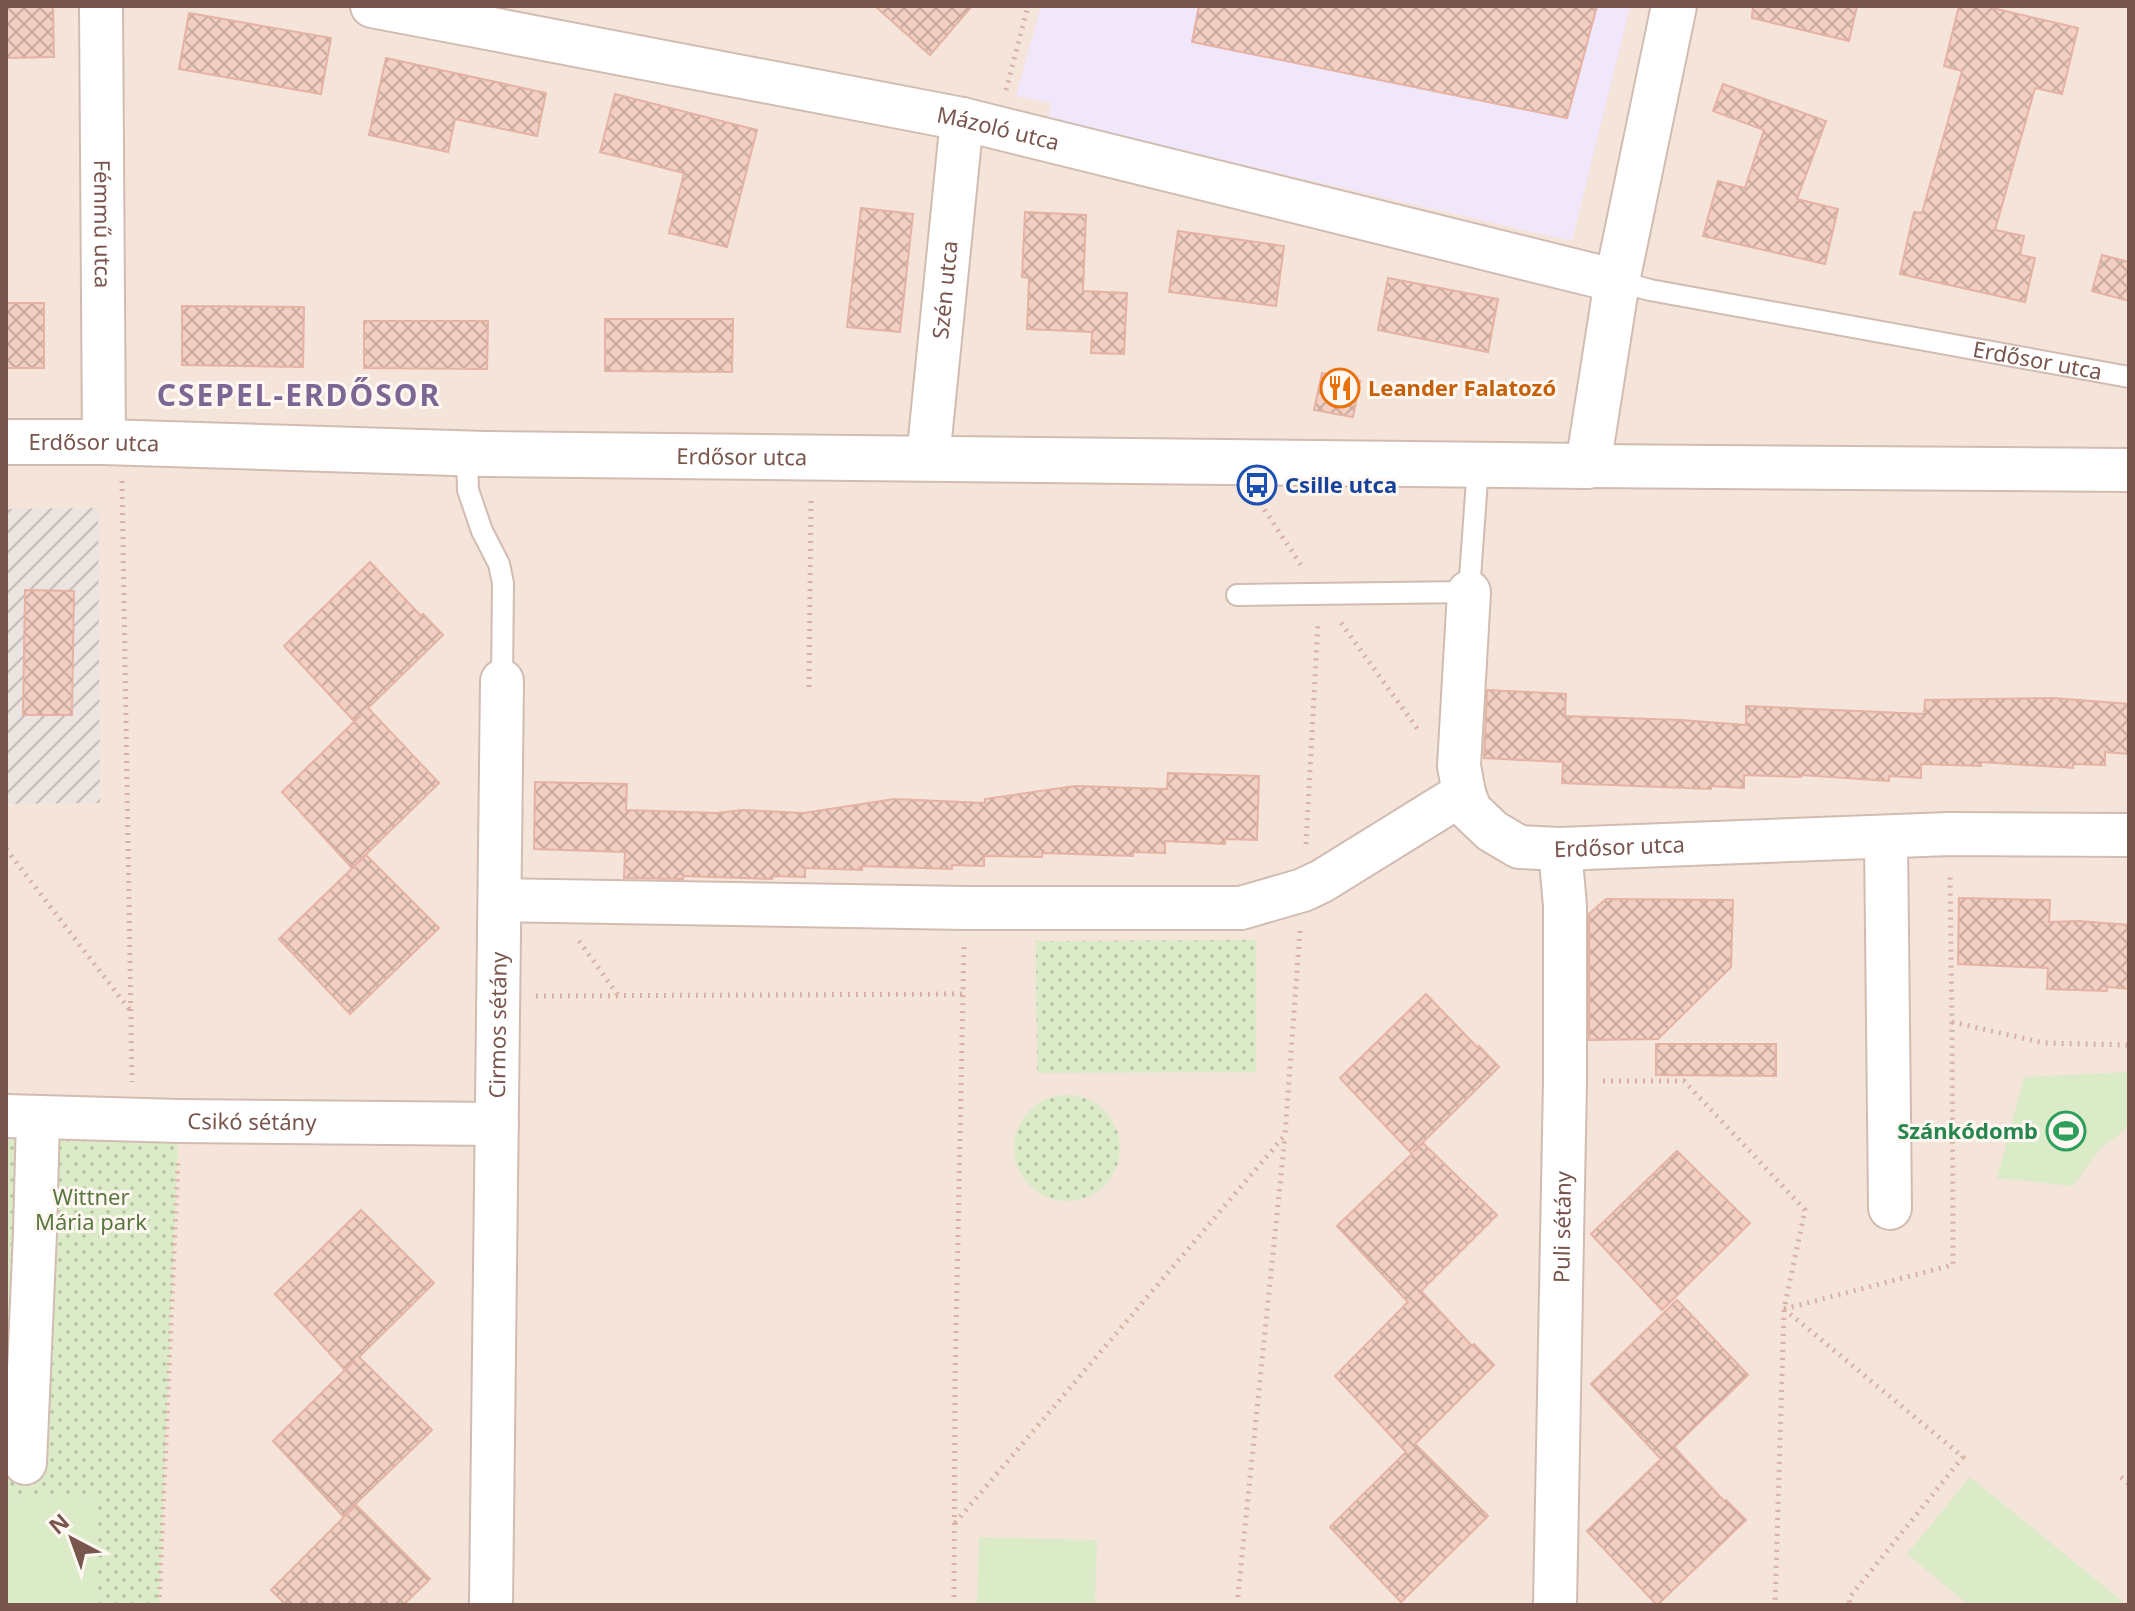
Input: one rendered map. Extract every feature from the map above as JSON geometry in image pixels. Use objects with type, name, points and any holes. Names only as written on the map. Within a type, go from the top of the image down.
[{"type":"street","name":"Fémmű utca","points":[[101,6],[104,442]]},
{"type":"street","name":"Mázoló utca","points":[[372,6],[962,119],[1617,281]]},
{"type":"street","points":[[1588,466],[1617,281],[1674,6]]},
{"type":"street","name":"Szén utca","points":[[928,459],[962,119]]},
{"type":"street","name":"Erdősor utca","points":[[6,442],[467,453],[1478,466],[2129,470]]},
{"type":"street","name":"Erdősor utca","points":[[1469,592],[1459,766],[1464,793],[1470,810],[1492,831],[1519,847],[1560,849],[1949,834],[2129,835]]},
{"type":"street","name":"Cirmos sétány","points":[[499,1591],[497,1124],[502,681]]},
{"type":"street","points":[[500,900],[965,908],[1241,908],[1303,890],[1322,881],[1464,793]]},
{"type":"street","points":[[1886,838],[1890,1208]]},
{"type":"street","name":"Puli sétány","points":[[1555,1605],[1565,1081],[1565,906],[1560,849]]},
{"type":"street","points":[[22,1116],[35,1233],[25,1463]]},
{"type":"street","name":"Csikó sétány","points":[[22,1116],[497,1124]]},
{"type":"lane","name":"Erdősor utca","points":[[1617,281],[1650,290],[2129,377]]},
{"type":"lane","name":"Cirmos sétány","points":[[467,453],[468,490],[482,531],[499,564],[503,583],[502,681]]},
{"type":"lane","name":"Erdősor utca","points":[[1469,592],[1478,466]]},
{"type":"lane","points":[[1237,595],[1469,592]]},
{"type":"path","points":[[1002,102],[1028,6]]},
{"type":"path","points":[[123,483],[132,1119]]},
{"type":"path","points":[[809,687],[811,492]]},
{"type":"path","points":[[1255,496],[1320,594],[1428,743]]},
{"type":"path","points":[[1237,1605],[1285,1135],[1320,594]]},
{"type":"path","points":[[6,849],[132,1014]]},
{"type":"path","points":[[550,901],[618,996]]},
{"type":"path","points":[[954,1605],[955,1380],[965,908]]},
{"type":"path","points":[[499,996],[964,994]]},
{"type":"path","points":[[1952,1022],[2044,1043],[2129,1045]]},
{"type":"path","points":[[1565,1081],[1684,1081],[1805,1210],[1784,1309],[1775,1605]]},
{"type":"path","points":[[159,1605],[179,1121]]},
{"type":"path","points":[[955,1523],[1285,1135]]},
{"type":"path","points":[[1784,1309],[1963,1457],[1849,1598],[1850,1605]]},
{"type":"path","points":[[2121,1477],[2129,1484]]},
{"type":"path","points":[[948,1605],[955,1593]]},
{"type":"shaded area","points":[[6,6],[2129,6],[2129,1605],[6,1605]]},
{"type":"shaded area","points":[[1041,6],[1630,6],[1572,241],[1048,120],[1051,103],[1016,96]]},
{"type":"shaded area","points":[[98,508],[100,803],[6,804],[6,509]]},
{"type":"green space","points":[[1256,940],[1256,1072],[1037,1073],[1036,941]]},
{"type":"green space","name":"Szánkódomb","points":[[2129,1072],[2129,1127],[2100,1149],[2073,1186],[1997,1178],[2024,1077]]},
{"type":"green space","points":[[1067,1095],[1087,1099],[1104,1111],[1116,1128],[1120,1148],[1116,1168],[1104,1185],[1087,1197],[1067,1201],[1047,1197],[1030,1185],[1018,1168],[1014,1148],[1018,1128],[1030,1111],[1047,1099]]},
{"type":"green space","name":"Wittner Mária park","points":[[6,1116],[179,1121],[159,1605],[6,1605]]},
{"type":"green space","points":[[1970,1477],[2127,1605],[1969,1605],[1907,1554]]},
{"type":"green space","points":[[6,1497],[98,1498],[96,1605],[6,1605]]},
{"type":"green space","points":[[979,1537],[1097,1540],[1095,1605],[977,1605]]},
{"type":"building","points":[[6,6],[53,6],[54,57],[6,58]]},
{"type":"building","points":[[875,6],[972,6],[930,55]]},
{"type":"building","points":[[1199,6],[1597,6],[1567,118],[1192,42]]},
{"type":"building","points":[[1753,6],[1857,6],[1849,41],[1752,18]]},
{"type":"building","points":[[1959,6],[1984,6],[2078,28],[2062,94],[2035,88],[1995,230],[2024,236],[2020,255],[2035,258],[2025,302],[1900,274],[1914,212],[1922,213],[1962,71],[1944,66]]},
{"type":"building","points":[[189,13],[331,38],[321,94],[179,69]]},
{"type":"building","points":[[386,58],[546,93],[537,136],[455,119],[448,152],[369,135]]},
{"type":"building","points":[[1723,84],[1826,121],[1797,199],[1838,209],[1825,264],[1703,236],[1718,181],[1745,188],[1764,130],[1713,111]]},
{"type":"building","points":[[615,94],[757,130],[727,247],[669,233],[684,173],[600,152]]},
{"type":"building","points":[[861,208],[913,214],[900,332],[847,327]]},
{"type":"building","points":[[1025,212],[1086,215],[1083,291],[1127,293],[1124,354],[1091,353],[1092,332],[1027,329],[1029,278],[1022,277]]},
{"type":"building","points":[[1178,231],[1284,246],[1276,306],[1169,292]]},
{"type":"building","points":[[2102,255],[2129,262],[2129,301],[2092,291]]},
{"type":"building","points":[[1388,278],[1498,299],[1488,352],[1378,330]]},
{"type":"building","points":[[6,303],[44,303],[44,368],[6,368]]},
{"type":"building","points":[[182,306],[304,307],[303,367],[182,365]]},
{"type":"building","points":[[605,319],[733,319],[732,372],[605,371]]},
{"type":"building","points":[[364,321],[488,321],[487,369],[364,368]]},
{"type":"building","points":[[1322,373],[1360,381],[1353,417],[1314,410]]},
{"type":"building","points":[[370,562],[443,635],[368,708],[439,783],[352,868],[282,792],[361,715],[354,721],[284,646]]},
{"type":"building","points":[[25,590],[74,591],[72,715],[23,715]]},
{"type":"building","points":[[1487,690],[1566,694],[1565,716],[1746,725],[1746,706],[1924,714],[1925,700],[2053,698],[2129,704],[2129,754],[2105,752],[2105,765],[2073,764],[2073,768],[1981,762],[1981,766],[1921,764],[1921,778],[1889,776],[1889,781],[1744,775],[1744,788],[1711,786],[1711,789],[1562,783],[1563,762],[1484,758]]},
{"type":"building","points":[[1168,773],[1259,776],[1257,840],[1225,839],[1225,844],[1165,841],[1165,853],[1133,852],[1133,856],[1042,853],[1042,857],[984,856],[984,866],[952,865],[952,869],[805,868],[805,877],[773,876],[772,879],[624,878],[625,852],[534,849],[535,782],[627,784],[626,810],[804,813],[894,799],[985,803],[985,799],[1075,786],[1167,789]]},
{"type":"building","points":[[366,855],[439,928],[350,1014],[279,939]]},
{"type":"building","points":[[1959,898],[2050,900],[2049,922],[2129,925],[2129,989],[2047,989],[2048,968],[1958,964]]},
{"type":"building","points":[[1606,899],[1733,900],[1731,967],[1658,1039],[1589,1040],[1589,914]]},
{"type":"building","points":[[1426,994],[1499,1067],[1413,1152],[1423,1143],[1497,1215],[1421,1291],[1494,1365],[1415,1444],[1488,1516],[1401,1602],[1330,1527],[1406,1452],[1335,1376],[1408,1302],[1337,1226],[1412,1154],[1340,1078]]},
{"type":"building","points":[[1656,1044],[1776,1044],[1776,1076],[1656,1075]]},
{"type":"building","points":[[1677,1151],[1750,1223],[1662,1310],[1591,1234]]},
{"type":"building","points":[[361,1210],[434,1283],[359,1357],[432,1430],[343,1516],[273,1441],[345,1370],[275,1294]]},
{"type":"building","points":[[1677,1300],[1748,1375],[1674,1447],[1746,1520],[1657,1605],[1587,1531],[1661,1459],[1591,1384]]},
{"type":"building","points":[[356,1505],[430,1579],[403,1605],[286,1605],[271,1590]]},
{"type":"place","name":"Leander Falatozó","points":[[1340,388]]},
{"type":"place","name":"Csille utca","points":[[1257,485]]},
{"type":"place","name":"Szánkódomb","points":[[2066,1131]]},
{"type":"district","name":"CSEPEL-ERDŐSOR","points":[[299,396]]}]
